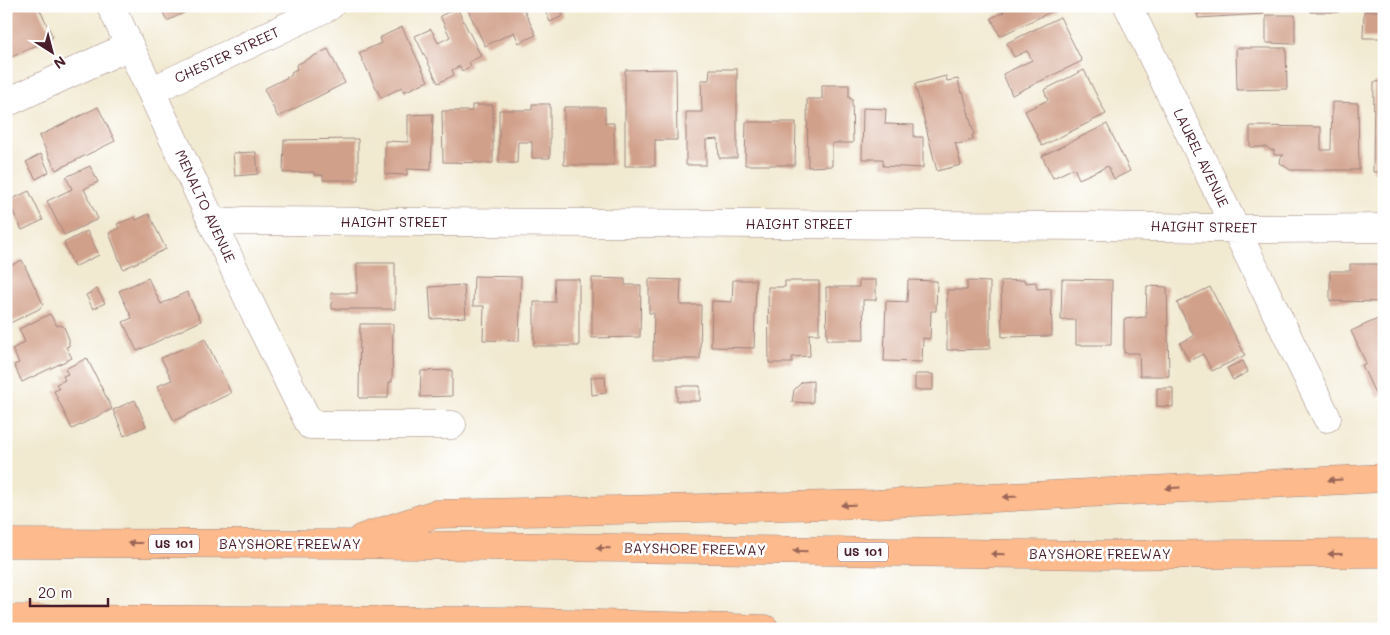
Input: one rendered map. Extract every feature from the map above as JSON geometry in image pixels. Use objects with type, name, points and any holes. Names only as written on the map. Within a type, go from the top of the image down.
[{"type":"highway","points":[[342,544],[435,514],[875,504],[1384,478]]},
{"type":"highway","name":"BAYSHORE FREEWAY","points":[[6,543],[342,544],[1100,555],[1384,553]]},
{"type":"highway","points":[[6,619],[503,622],[764,629]]},
{"type":"street","name":"MENALTO AVENUE","points":[[111,6],[310,425],[452,425]]},
{"type":"street","name":"CHESTER STREET","points":[[151,91],[330,6]]},
{"type":"street","name":"LAUREL AVENUE","points":[[1128,6],[1327,418]]},
{"type":"street","points":[[6,103],[129,46]]},
{"type":"street","name":"HAIGHT STREET","points":[[214,223],[243,221],[1384,228]]},
{"type":"building","points":[[12,6],[38,6],[53,37],[8,59],[6,54],[6,9]]},
{"type":"building","points":[[160,6],[198,6],[167,21]]},
{"type":"building","points":[[466,6],[522,6],[536,35],[519,43],[514,32],[485,46]]},
{"type":"building","points":[[543,6],[572,6],[561,12],[563,16],[550,22]]},
{"type":"building","points":[[1001,6],[1056,6],[1057,9],[1000,36],[991,18],[1004,12]]},
{"type":"building","points":[[1197,6],[1263,6],[1264,14],[1198,18]]},
{"type":"building","points":[[1310,6],[1339,6],[1339,12],[1310,12]]},
{"type":"building","points":[[457,8],[481,56],[469,62],[471,66],[462,71],[460,66],[452,70],[454,75],[438,83],[415,36],[431,29],[438,43],[450,37],[440,16]]},
{"type":"building","points":[[1364,11],[1384,11],[1384,38],[1363,38]]},
{"type":"building","points":[[1266,15],[1295,15],[1295,44],[1266,43]]},
{"type":"building","points":[[1060,17],[1082,61],[1012,95],[1003,74],[1032,60],[1027,51],[1014,57],[1007,43]]},
{"type":"building","points":[[402,27],[428,81],[404,92],[402,87],[381,98],[359,53],[381,43],[379,38]]},
{"type":"building","points":[[1236,48],[1286,48],[1287,89],[1237,90]]},
{"type":"building","points":[[328,49],[345,83],[278,117],[264,89],[292,75],[291,72],[297,69],[296,65]]},
{"type":"building","points":[[676,69],[677,140],[655,140],[655,166],[625,166],[625,70]]},
{"type":"building","points":[[710,69],[737,69],[737,158],[719,158],[718,139],[706,140],[706,165],[686,165],[686,112],[702,112],[701,80],[709,80]]},
{"type":"building","points":[[1084,70],[1106,114],[1042,146],[1025,111],[1048,100],[1044,90]]},
{"type":"building","points":[[946,76],[947,81],[958,79],[974,134],[972,135],[973,140],[958,144],[955,142],[961,165],[937,171],[915,84]]},
{"type":"building","points":[[1384,81],[1384,172],[1373,172],[1374,82]]},
{"type":"building","points":[[822,85],[849,85],[849,98],[852,99],[853,143],[832,143],[832,166],[808,167],[807,99],[822,99]]},
{"type":"building","points":[[1332,102],[1358,103],[1359,170],[1290,170],[1280,163],[1281,157],[1284,155],[1274,155],[1274,150],[1270,150],[1267,147],[1250,147],[1250,126],[1321,127],[1321,150],[1331,150]]},
{"type":"building","points":[[532,104],[550,104],[550,158],[532,158],[532,142],[518,142],[517,163],[499,163],[499,110],[532,110]]},
{"type":"building","points":[[472,105],[493,105],[493,163],[443,162],[442,111],[472,111]]},
{"type":"building","points":[[98,107],[115,141],[56,170],[39,136]]},
{"type":"building","points":[[564,107],[605,107],[605,123],[614,123],[614,165],[564,165]]},
{"type":"building","points":[[863,108],[886,109],[885,124],[914,125],[914,137],[923,137],[923,168],[883,166],[883,159],[862,159]]},
{"type":"building","points":[[433,114],[431,170],[407,169],[407,175],[385,174],[385,141],[408,142],[408,115]]},
{"type":"building","points":[[746,122],[796,122],[795,165],[745,165]]},
{"type":"building","points":[[1107,124],[1130,171],[1114,179],[1108,166],[1079,179],[1074,168],[1053,178],[1042,156]]},
{"type":"building","points":[[6,135],[12,148],[6,151]]},
{"type":"building","points":[[358,139],[358,180],[323,180],[323,175],[314,175],[314,172],[283,173],[284,140]]},
{"type":"building","points":[[256,152],[258,174],[235,176],[233,153]]},
{"type":"building","points":[[41,154],[49,172],[36,179],[26,162]]},
{"type":"building","points":[[90,166],[98,182],[84,189],[98,219],[64,235],[47,201],[72,189],[66,177]]},
{"type":"building","points":[[29,191],[43,220],[22,230],[8,201]]},
{"type":"building","points":[[149,214],[166,249],[123,269],[109,233],[119,228],[117,224],[135,217],[136,220]]},
{"type":"building","points":[[87,231],[99,255],[74,267],[64,243]]},
{"type":"building","points":[[6,239],[11,249],[7,250],[10,258],[6,260]]},
{"type":"building","points":[[22,260],[43,304],[39,309],[6,325],[6,268]]},
{"type":"building","points":[[357,263],[395,263],[395,309],[332,309],[331,293],[357,293]]},
{"type":"building","points":[[1350,264],[1384,264],[1384,302],[1330,301],[1330,271],[1350,271]]},
{"type":"building","points":[[474,276],[521,277],[519,341],[483,340],[484,306],[473,306]]},
{"type":"building","points":[[148,278],[161,304],[187,292],[201,321],[137,351],[123,322],[132,318],[119,291]]},
{"type":"building","points":[[592,278],[625,279],[625,285],[641,285],[640,337],[592,338]]},
{"type":"building","points":[[554,279],[579,279],[579,346],[534,346],[534,302],[555,302]]},
{"type":"building","points":[[649,279],[681,280],[680,305],[701,305],[700,359],[653,359],[654,313],[649,313]]},
{"type":"building","points":[[1062,279],[1112,280],[1111,345],[1076,345],[1076,320],[1061,320]]},
{"type":"building","points":[[733,280],[756,280],[754,348],[711,347],[712,301],[732,302]]},
{"type":"building","points":[[859,280],[876,280],[876,300],[863,300],[864,340],[827,340],[826,287],[859,287]]},
{"type":"building","points":[[908,280],[937,281],[936,311],[931,311],[930,339],[923,338],[922,362],[884,361],[886,301],[907,302]]},
{"type":"building","points":[[1025,280],[1025,283],[1036,282],[1037,289],[1051,288],[1052,336],[1002,337],[1001,281]]},
{"type":"building","points":[[785,281],[819,281],[819,334],[809,334],[810,356],[792,357],[792,363],[769,363],[768,287],[785,287]]},
{"type":"building","points":[[967,281],[990,282],[990,349],[947,350],[947,290],[967,290]]},
{"type":"building","points":[[464,285],[466,317],[431,319],[429,287]]},
{"type":"building","points":[[1147,286],[1167,287],[1169,376],[1140,376],[1139,353],[1124,353],[1124,319],[1146,317]]},
{"type":"building","points":[[1210,287],[1245,355],[1212,371],[1203,354],[1189,361],[1180,343],[1194,336],[1177,303]]},
{"type":"building","points":[[97,289],[105,303],[93,309],[86,295]]},
{"type":"building","points":[[50,314],[57,326],[64,327],[69,339],[69,346],[66,347],[72,358],[22,382],[14,365],[19,363],[12,349],[25,342],[19,329]]},
{"type":"building","points":[[1380,318],[1384,322],[1384,395],[1377,398],[1362,365],[1366,363],[1351,331]]},
{"type":"building","points":[[360,324],[393,324],[392,382],[389,382],[388,398],[359,398]]},
{"type":"building","points":[[205,339],[231,393],[174,421],[157,386],[172,380],[161,358]]},
{"type":"building","points":[[87,358],[112,409],[72,429],[54,391],[59,389],[56,384],[65,380],[63,376],[68,374],[65,369]]},
{"type":"building","points":[[1243,361],[1248,372],[1233,380],[1227,368]]},
{"type":"building","points":[[452,370],[452,396],[420,397],[421,371]]},
{"type":"building","points":[[915,374],[933,374],[933,390],[915,390]]},
{"type":"building","points":[[605,376],[606,393],[592,395],[591,377]]},
{"type":"building","points":[[813,381],[813,403],[792,402],[794,390],[802,382]]},
{"type":"building","points":[[677,386],[700,386],[700,401],[677,401]]},
{"type":"building","points":[[1157,388],[1173,388],[1173,407],[1157,406]]},
{"type":"building","points":[[135,400],[146,426],[124,436],[113,410]]}]
